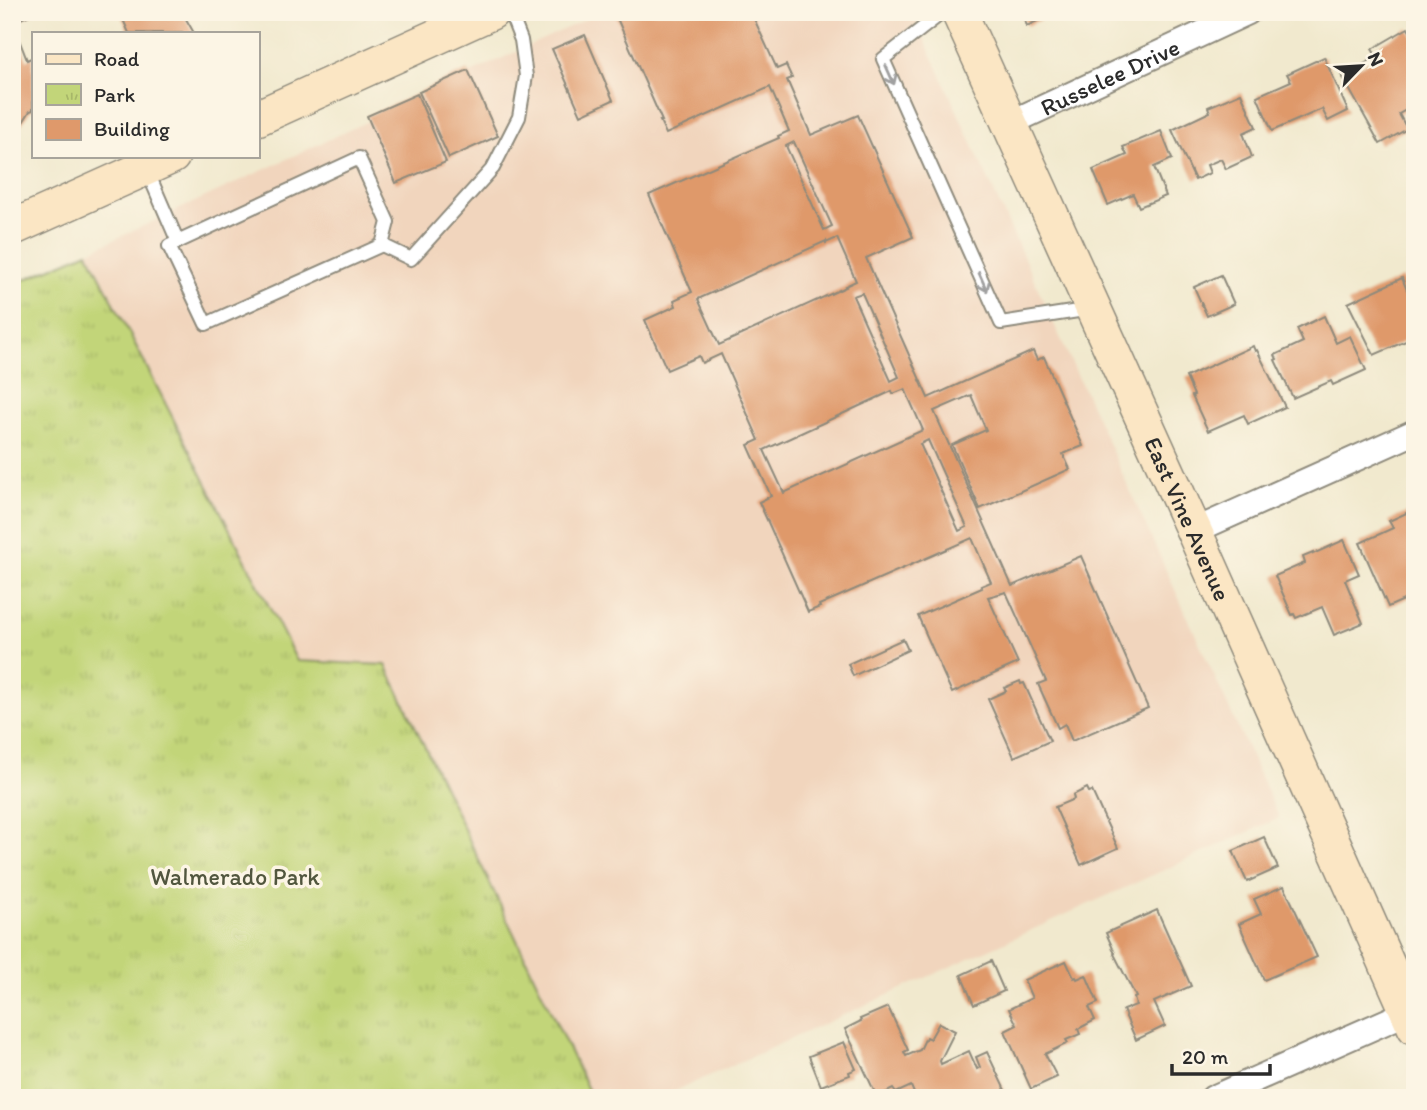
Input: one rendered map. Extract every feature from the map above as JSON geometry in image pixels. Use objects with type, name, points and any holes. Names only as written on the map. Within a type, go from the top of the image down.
[{"type":"street","points":[[259,117],[491,12]]},
{"type":"street","name":"East Vine Avenue","points":[[960,12],[1412,1013]]},
{"type":"street","name":"Russelee Drive","points":[[1010,123],[1248,12]]},
{"type":"street","points":[[12,228],[159,162]]},
{"type":"street","points":[[1194,531],[1415,432]]},
{"type":"street","points":[[1213,1098],[1412,1013]]},
{"type":"lane","points":[[382,245],[387,222],[359,158],[169,246],[206,324],[382,245],[411,259],[494,168],[519,117],[526,76],[522,40],[510,12]]},
{"type":"lane","points":[[943,12],[883,59],[1002,323],[1094,309]]},
{"type":"lane","points":[[159,162],[178,242]]},
{"type":"shaded area","points":[[601,12],[912,12],[1279,818],[660,1098],[592,1098],[387,666],[297,661],[88,252]]},
{"type":"green space","name":"Walmerado Park","points":[[88,252],[297,661],[386,665],[592,1098],[12,1098],[12,285]]},
{"type":"building","points":[[12,12],[36,12],[12,23]]},
{"type":"building","points":[[125,12],[182,12],[193,32],[129,32],[121,15]]},
{"type":"building","points":[[625,12],[751,12],[777,69],[786,65],[792,78],[787,80],[811,135],[858,115],[913,237],[866,258],[928,398],[1033,351],[1037,360],[1044,357],[1083,446],[1063,454],[1070,469],[980,509],[952,445],[986,430],[971,395],[934,411],[1012,586],[1081,556],[1148,708],[1072,741],[1065,724],[1058,728],[1038,684],[1046,681],[1006,592],[988,597],[1018,663],[952,693],[918,616],[991,582],[972,538],[808,612],[759,502],[771,496],[748,445],[759,440],[721,354],[702,363],[699,356],[667,370],[645,320],[676,306],[674,300],[692,292],[649,195],[779,138],[778,136],[789,131],[770,87],[666,134],[616,16]],"holes":[[[794,142],[832,226],[824,230],[786,146]],[[837,238],[856,281],[719,345],[698,299]],[[862,293],[899,377],[891,381],[853,296]],[[905,389],[923,430],[784,493],[764,450],[892,391],[893,394]],[[928,440],[967,527],[959,531],[920,444]]]},
{"type":"building","points":[[1021,12],[1056,12],[1027,26]]},
{"type":"building","points":[[1408,28],[1415,40],[1415,105],[1399,114],[1407,129],[1380,144],[1342,76],[1377,57],[1372,49]]},
{"type":"building","points":[[585,35],[613,100],[581,115],[552,49]]},
{"type":"building","points":[[20,42],[27,60],[32,58],[32,110],[12,136],[12,46]]},
{"type":"building","points":[[1324,57],[1348,111],[1328,121],[1322,109],[1272,131],[1257,96],[1291,81],[1287,74]]},
{"type":"building","points":[[468,70],[498,136],[449,158],[419,92]]},
{"type":"building","points":[[1241,93],[1256,127],[1243,133],[1252,157],[1226,169],[1221,159],[1207,165],[1210,173],[1195,180],[1172,130],[1210,112],[1208,107]]},
{"type":"building","points":[[417,94],[446,162],[396,183],[367,116]]},
{"type":"building","points":[[1161,131],[1172,159],[1154,167],[1166,196],[1139,207],[1133,194],[1108,205],[1093,170],[1127,155],[1123,147]]},
{"type":"building","points":[[1221,275],[1234,304],[1207,316],[1194,287]]},
{"type":"building","points":[[1402,278],[1415,309],[1415,345],[1411,347],[1408,340],[1374,355],[1348,303]]},
{"type":"building","points":[[1324,316],[1336,343],[1350,336],[1366,370],[1333,385],[1331,381],[1293,398],[1275,355],[1303,342],[1297,329]]},
{"type":"building","points":[[1253,346],[1285,407],[1248,424],[1244,415],[1208,431],[1186,377]]},
{"type":"building","points":[[1415,509],[1415,595],[1388,607],[1360,543],[1393,528],[1389,521]]},
{"type":"building","points":[[1344,540],[1359,574],[1345,580],[1363,623],[1334,635],[1322,607],[1296,618],[1292,615],[1275,576],[1305,563],[1303,557]]},
{"type":"building","points":[[903,639],[908,650],[853,676],[848,664]]},
{"type":"building","points":[[1020,681],[1021,684],[1024,683],[1050,741],[1014,757],[988,699]]},
{"type":"building","points":[[1087,788],[1089,792],[1092,791],[1118,848],[1081,865],[1055,807],[1074,799],[1073,795]]},
{"type":"building","points":[[1264,837],[1278,868],[1247,882],[1233,851]]},
{"type":"building","points":[[1284,886],[1317,957],[1264,980],[1239,924],[1261,914],[1254,899]]},
{"type":"building","points":[[1157,910],[1191,986],[1154,1002],[1165,1026],[1136,1040],[1123,1010],[1136,1005],[1136,997],[1106,933]]},
{"type":"building","points":[[991,961],[1004,991],[974,1005],[961,975]]},
{"type":"building","points":[[1066,961],[1074,978],[1086,975],[1098,1003],[1089,1007],[1095,1020],[1078,1029],[1080,1034],[1066,1040],[1068,1043],[1045,1054],[1057,1077],[1031,1089],[1005,1031],[1017,1025],[1009,1009],[1032,998],[1024,980]]},
{"type":"building","points":[[888,1007],[908,1050],[904,1052],[906,1056],[920,1050],[926,1037],[930,1039],[939,1023],[955,1031],[941,1064],[969,1051],[977,1069],[980,1067],[976,1057],[987,1052],[1005,1090],[993,1096],[994,1098],[916,1098],[911,1086],[896,1093],[893,1089],[877,1097],[845,1029]]},
{"type":"building","points":[[844,1042],[856,1069],[849,1072],[850,1075],[821,1086],[809,1056]]}]
